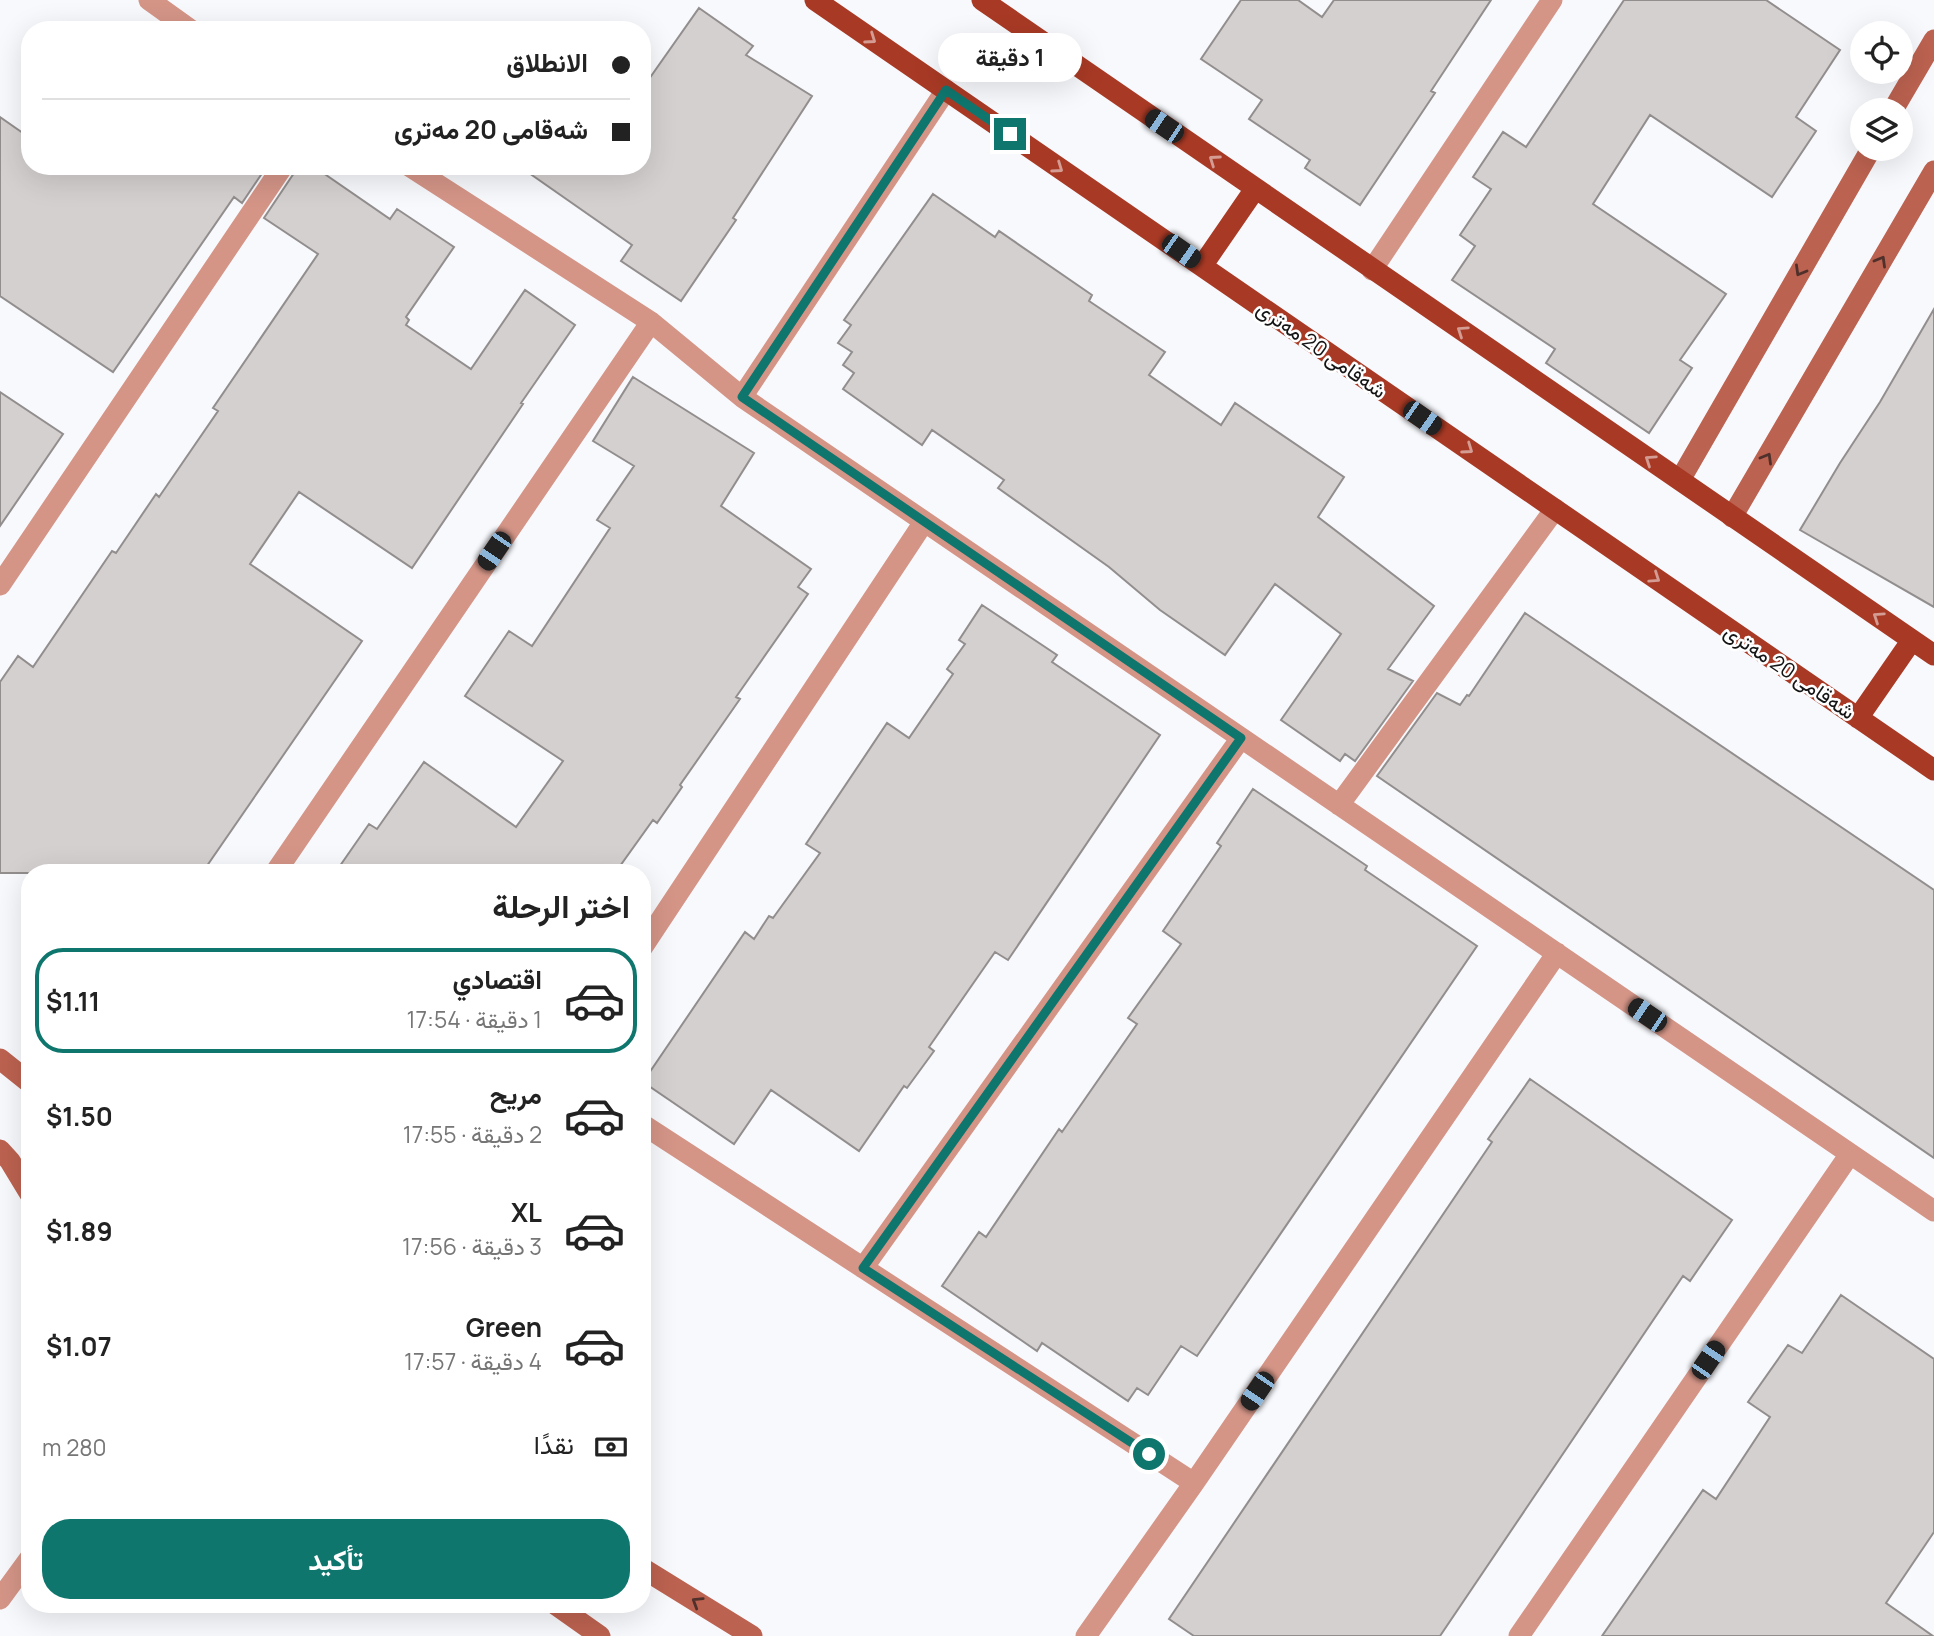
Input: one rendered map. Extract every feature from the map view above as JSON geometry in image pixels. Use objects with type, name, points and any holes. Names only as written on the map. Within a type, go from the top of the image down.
[{"type":"main road","name":"شەقامی 20 مەتری","points":[[815,0],[1934,770]]},
{"type":"main road","points":[[982,0],[1934,655]]},
{"type":"main road","points":[[1900,98],[1934,40]]},
{"type":"main road","points":[[1679,480],[1864,161]]},
{"type":"main road","points":[[1732,517],[1934,171]]},
{"type":"main road","points":[[1202,266],[1255,189]]},
{"type":"main road","points":[[1858,718],[1912,640]]},
{"type":"main road","points":[[0,1059],[21,1076]]},
{"type":"main road","points":[[0,1150],[21,1179]]},
{"type":"main road","points":[[651,1574],[751,1636]]},
{"type":"main road","points":[[567,1613],[600,1636]]},
{"type":"street","points":[[149,0],[178,21]]},
{"type":"street","points":[[1372,270],[1552,0]]},
{"type":"street","points":[[742,397],[946,90]]},
{"type":"street","points":[[0,585],[277,175]]},
{"type":"street","points":[[423,175],[651,322],[742,397],[1934,1211]]},
{"type":"street","points":[[281,864],[651,322]]},
{"type":"street","points":[[1339,805],[1555,509]]},
{"type":"street","points":[[651,934],[924,522]]},
{"type":"street","points":[[863,1268],[1241,738]]},
{"type":"street","points":[[1086,1636],[1194,1483],[1556,953]]},
{"type":"street","points":[[651,1130],[1194,1483]]},
{"type":"street","points":[[1519,1636],[1850,1154]]},
{"type":"street","points":[[0,1599],[21,1570]]},
{"type":"building","points":[[1241,0],[1298,0],[1322,17],[1334,0],[1491,0],[1431,91],[1435,93],[1360,205],[1305,168],[1310,160],[1249,119],[1262,100],[1201,59]]},
{"type":"building","points":[[1624,0],[1766,0],[1840,50],[1796,117],[1816,131],[1772,197],[1650,115],[1593,204],[1726,294],[1680,360],[1692,368],[1649,433],[1546,363],[1555,349],[1452,280],[1475,246],[1460,235],[1491,189],[1473,177],[1503,132],[1526,147]]},
{"type":"building","points":[[699,8],[753,46],[746,55],[812,96],[733,218],[736,220],[681,301],[621,261],[632,245],[532,175],[651,175],[651,76]]},
{"type":"building","points":[[0,117],[21,132],[21,175],[261,175],[242,203],[234,197],[113,372],[0,296]]},
{"type":"building","points":[[293,175],[326,175],[390,219],[397,209],[454,247],[406,317],[409,320],[406,325],[471,369],[525,290],[575,325],[412,568],[299,492],[250,564],[362,641],[208,864],[21,864],[21,873],[0,873],[0,682],[18,656],[33,667],[112,551],[116,553],[156,494],[159,497],[218,411],[213,408],[318,254],[264,218]]},
{"type":"building","points":[[933,194],[995,237],[999,231],[1092,295],[1089,301],[1165,352],[1149,375],[1221,425],[1235,403],[1344,477],[1318,517],[1434,606],[1388,669],[1413,681],[1355,761],[1345,754],[1340,761],[1281,720],[1341,634],[1275,584],[1225,655],[1160,610],[1109,567],[998,488],[1004,480],[932,430],[922,445],[843,389],[854,373],[843,365],[852,352],[838,343],[851,325],[844,320]]},
{"type":"building","points":[[1934,309],[1934,607],[1800,530]]},
{"type":"building","points":[[633,377],[754,453],[721,506],[811,569],[798,587],[808,594],[736,697],[740,699],[680,785],[682,787],[657,823],[653,820],[621,864],[341,864],[369,824],[377,829],[424,762],[516,827],[563,761],[465,696],[509,631],[532,646],[610,528],[597,520],[634,466],[593,441]]},
{"type":"building","points":[[0,392],[63,434],[0,526]]},
{"type":"building","points":[[982,605],[1057,655],[1052,662],[1160,735],[1008,960],[995,952],[929,1047],[934,1051],[907,1088],[904,1086],[859,1151],[771,1090],[734,1144],[651,1087],[651,1070],[745,932],[754,939],[769,916],[773,918],[820,853],[806,844],[887,723],[909,738],[953,674],[947,669],[965,644],[959,640]]},
{"type":"building","points":[[1525,613],[1934,890],[1934,1158],[1377,776],[1437,693],[1460,705],[1467,695],[1469,696]]},
{"type":"building","points":[[1253,789],[1367,866],[1365,870],[1477,946],[1197,1356],[1181,1346],[1148,1395],[1137,1388],[1128,1401],[1042,1343],[1037,1351],[942,1286],[979,1232],[986,1237],[1059,1129],[1062,1132],[1137,1024],[1128,1018],[1181,944],[1163,931],[1221,846],[1217,843]]},
{"type":"building","points":[[1530,1079],[1732,1220],[1690,1281],[1683,1276],[1440,1636],[1194,1636],[1169,1619],[1492,1142],[1488,1139]]},
{"type":"building","points":[[1841,1295],[1934,1359],[1934,1532],[1886,1603],[1933,1636],[1602,1636],[1703,1490],[1716,1499],[1770,1417],[1748,1402],[1788,1345],[1802,1353]]},
{"type":"route","points":[[1010,134],[946,90],[742,397],[1241,738],[863,1268],[1149,1454]]}]
